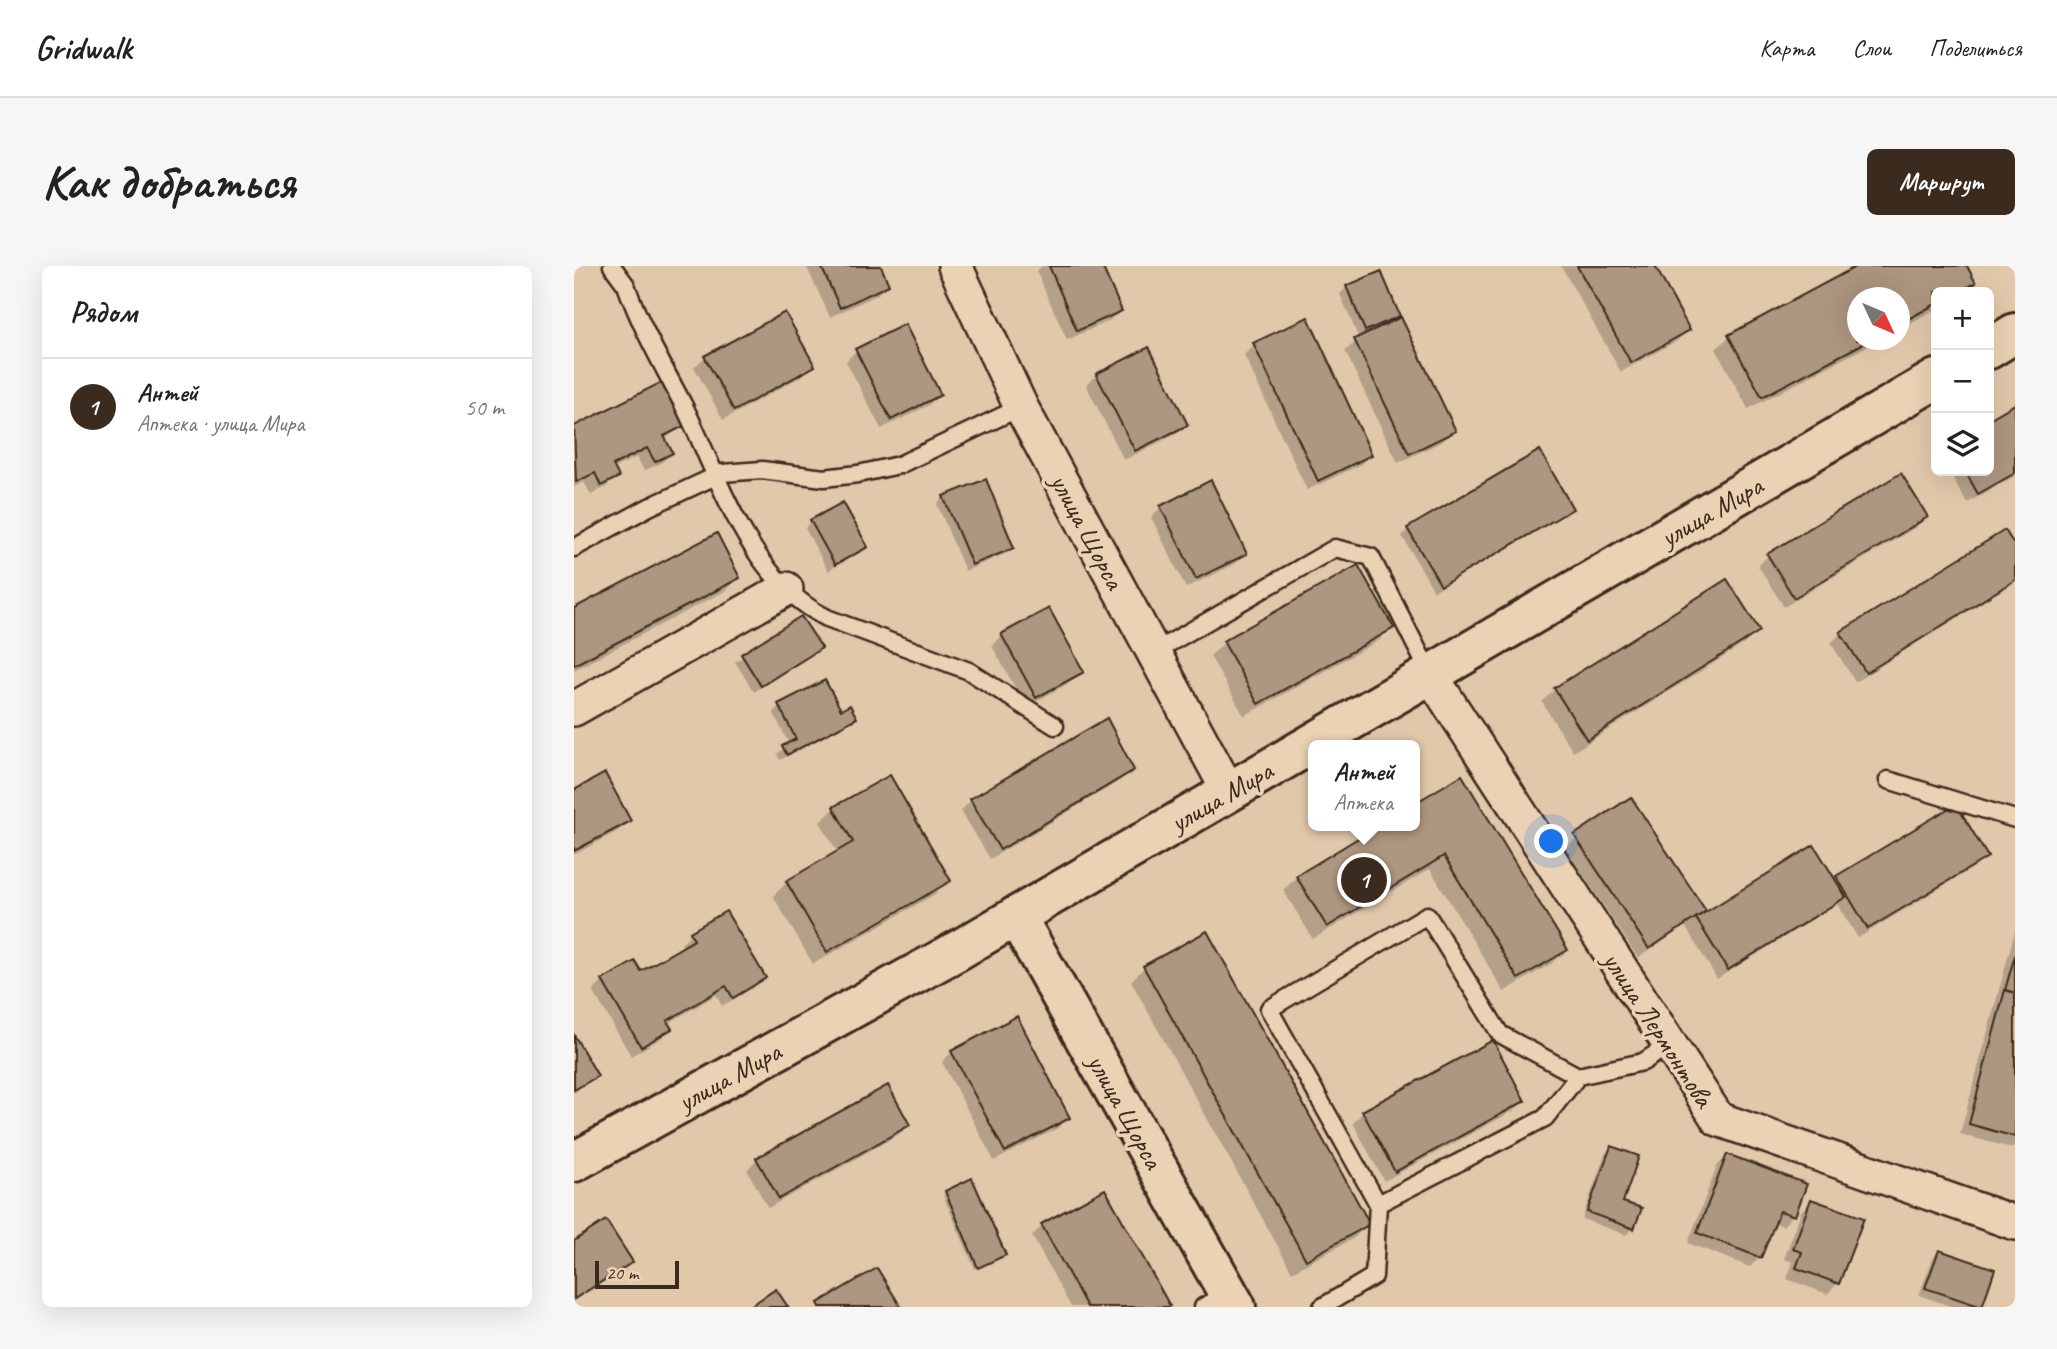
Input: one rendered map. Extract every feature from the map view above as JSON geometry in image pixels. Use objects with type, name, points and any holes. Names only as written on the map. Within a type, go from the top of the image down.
[{"type":"main road","points":[[1994,346],[2015,333]]},
{"type":"main road","name":"улица Мира","points":[[1318,740],[1931,382]]},
{"type":"main road","name":"улица Мира","points":[[574,1162],[1016,916],[1308,746]]},
{"type":"main road","name":"улица Щорса","points":[[1016,916],[1223,1303]]},
{"type":"street","name":"улица Щорса","points":[[955,266],[1021,407],[1229,792]]},
{"type":"street","points":[[574,709],[786,589]]},
{"type":"street","name":"улица Лермонтова","points":[[1430,674],[1718,1119],[2015,1223]]},
{"type":"lane","points":[[612,266],[626,285],[714,477],[762,561],[786,589],[809,609],[827,618],[969,671],[1055,726]]},
{"type":"lane","points":[[574,548],[649,507],[722,473],[762,470],[824,478],[899,465],[1021,407]]},
{"type":"lane","points":[[1154,652],[1335,548],[1371,558],[1430,674]]},
{"type":"lane","points":[[1888,780],[2015,820]]},
{"type":"lane","points":[[1322,1307],[1374,1276],[1378,1205],[1269,1009],[1427,915],[1500,1034],[1578,1076]]},
{"type":"lane","points":[[1378,1205],[1545,1118],[1578,1076],[1643,1062],[1668,1045]]},
{"type":"building","points":[[821,266],[881,266],[889,285],[840,308]]},
{"type":"building","points":[[1049,266],[1102,266],[1122,311],[1077,331]]},
{"type":"building","points":[[1577,266],[1655,266],[1690,330],[1631,363]]},
{"type":"building","points":[[1857,266],[1967,266],[1976,283],[1968,287],[1931,287],[1931,307],[1910,318],[1910,287],[1847,287],[1847,350],[1851,350],[1762,397],[1728,335]]},
{"type":"building","points":[[1381,271],[1400,316],[1365,331],[1346,286]]},
{"type":"building","points":[[785,312],[815,366],[734,411],[704,356]]},
{"type":"building","points":[[1308,317],[1372,455],[1318,481],[1253,343]]},
{"type":"building","points":[[1401,317],[1456,431],[1409,454],[1354,339]]},
{"type":"building","points":[[905,324],[941,395],[891,420],[855,349]]},
{"type":"building","points":[[1149,347],[1188,425],[1135,451],[1096,374]]},
{"type":"building","points":[[662,382],[684,426],[664,436],[673,453],[655,462],[647,448],[613,465],[619,477],[601,486],[595,473],[576,482],[574,426]]},
{"type":"building","points":[[2015,404],[2015,473],[1978,494],[1968,476],[1994,476],[1994,416]]},
{"type":"building","points":[[1540,450],[1573,509],[1441,586],[1407,528]]},
{"type":"building","points":[[1901,473],[1928,517],[1794,598],[1767,554]]},
{"type":"building","points":[[986,479],[1014,548],[972,565],[943,496]]},
{"type":"building","points":[[1211,480],[1247,554],[1196,579],[1160,506]]},
{"type":"building","points":[[843,502],[868,547],[835,565],[810,520]]},
{"type":"building","points":[[2005,530],[2015,546],[2015,580],[1866,673],[1840,632]]},
{"type":"building","points":[[717,533],[740,578],[574,665],[574,608]]},
{"type":"building","points":[[1358,565],[1394,628],[1258,704],[1223,641]]},
{"type":"building","points":[[1727,579],[1760,631],[1587,740],[1554,688]]},
{"type":"building","points":[[1049,608],[1084,672],[1036,698],[1001,634]]},
{"type":"building","points":[[801,616],[822,648],[761,686],[741,654]]},
{"type":"building","points":[[825,680],[841,710],[850,705],[857,718],[787,755],[782,746],[796,739],[778,704]]},
{"type":"building","points":[[1107,718],[1134,770],[1000,850],[970,799]]},
{"type":"building","points":[[605,773],[631,821],[574,851],[574,790]]},
{"type":"building","points":[[890,775],[951,881],[827,952],[786,881],[853,842],[833,807]]},
{"type":"building","points":[[1462,775],[1568,950],[1518,979],[1444,856],[1327,927],[1296,876],[1370,831],[1420,831],[1420,800]]},
{"type":"building","points":[[1631,797],[1706,911],[1649,949],[1574,835]]},
{"type":"building","points":[[1956,804],[1988,857],[1868,929],[1836,876]]},
{"type":"building","points":[[1814,845],[1846,897],[1728,970],[1696,918]]},
{"type":"building","points":[[726,911],[766,978],[733,998],[726,986],[667,1021],[672,1029],[641,1047],[602,980],[635,961],[641,971],[694,940],[690,932]]},
{"type":"building","points":[[1207,931],[1370,1224],[1306,1260],[1143,966]]},
{"type":"building","points":[[2015,955],[2015,993],[2005,990]]},
{"type":"building","points":[[2005,990],[2015,993],[2015,1137],[1969,1124]]},
{"type":"building","points":[[1017,1016],[1070,1118],[1005,1152],[951,1051]]},
{"type":"building","points":[[574,1035],[598,1076],[574,1090]]},
{"type":"building","points":[[1493,1040],[1525,1101],[1395,1172],[1362,1111]]},
{"type":"building","points":[[888,1085],[910,1125],[779,1199],[756,1158]]},
{"type":"building","points":[[1611,1146],[1639,1156],[1623,1202],[1642,1208],[1634,1229],[1587,1212]]},
{"type":"building","points":[[1727,1154],[1807,1184],[1795,1216],[1780,1211],[1761,1258],[1697,1233]]},
{"type":"building","points":[[972,1178],[1006,1255],[978,1268],[945,1191]]},
{"type":"building","points":[[1105,1189],[1169,1307],[1087,1307],[1041,1224]]},
{"type":"building","points":[[1811,1199],[1864,1218],[1839,1284],[1796,1268],[1802,1252],[1793,1249]]},
{"type":"building","points":[[606,1220],[633,1262],[574,1299],[574,1241]]},
{"type":"building","points":[[1939,1250],[1995,1269],[1982,1307],[1925,1288]]},
{"type":"building","points":[[877,1268],[901,1307],[820,1307],[818,1303]]},
{"type":"building","points":[[776,1289],[788,1307],[749,1307]]},
{"type":"place","name":"Антей","points":[[1364,880]]}]
